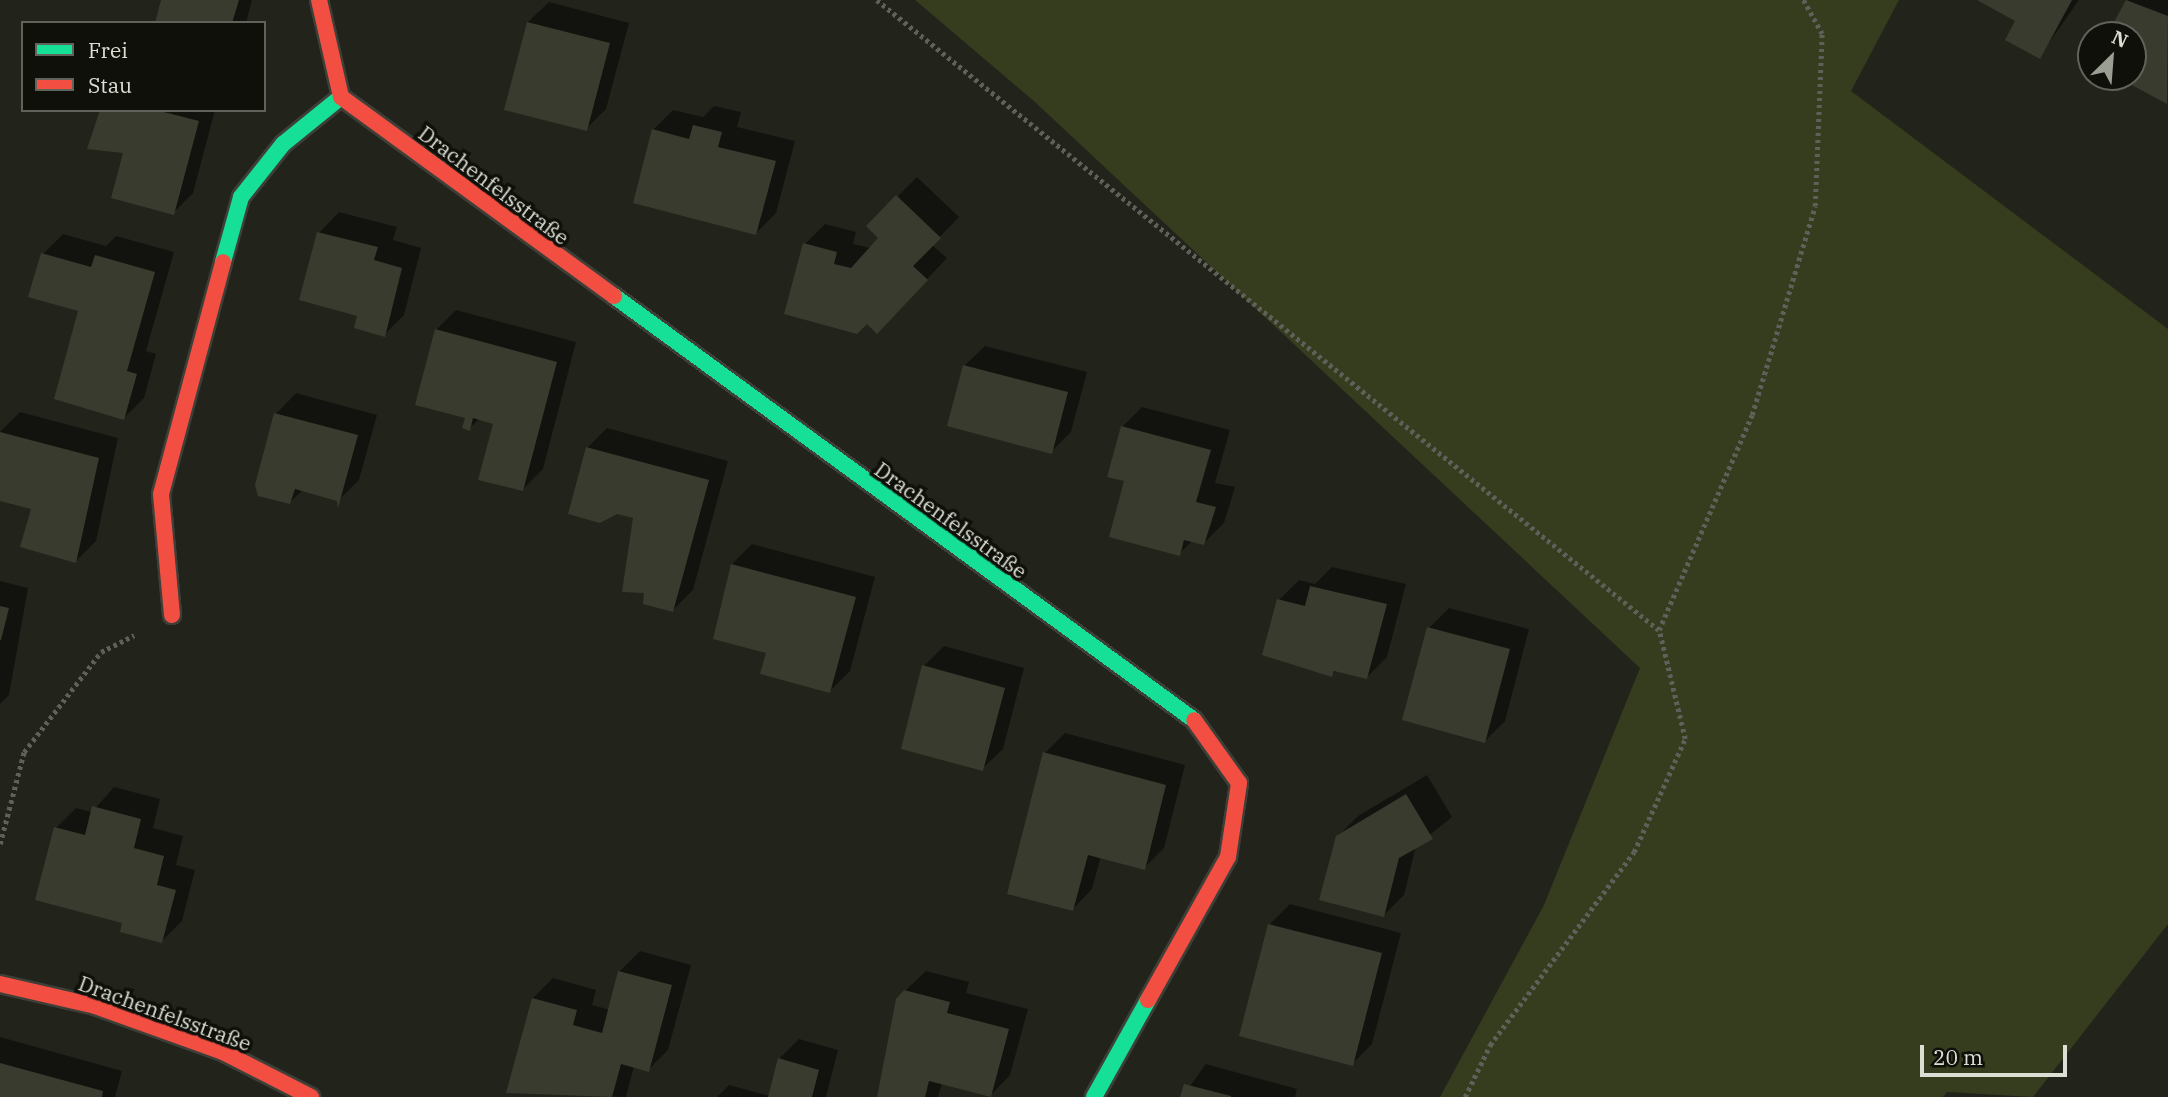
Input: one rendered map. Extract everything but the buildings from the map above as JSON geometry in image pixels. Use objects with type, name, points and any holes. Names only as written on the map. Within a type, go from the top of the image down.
[{"type":"street","points":[[172,615],[161,494],[241,197],[283,144],[341,97],[319,0]]},
{"type":"street","name":"Drachenfelsstraße","points":[[341,97],[1201,725],[1238,783],[1228,858],[1094,1097]]},
{"type":"street","name":"Drachenfelsstraße","points":[[0,985],[95,1006],[210,1047],[311,1097]]},
{"type":"path","points":[[877,0],[1659,630]]},
{"type":"path","points":[[1465,1097],[1490,1045],[1634,852],[1685,739],[1659,630],[1752,415],[1815,206],[1822,34],[1803,0]]},
{"type":"path","points":[[0,844],[24,752],[101,652],[172,615]]},
{"type":"green space","points":[[915,0],[1899,0],[1851,91],[2168,329],[2168,924],[2033,1097],[1947,1092],[1943,1097],[1440,1097],[1544,905],[1640,668],[1035,102]]},
{"type":"traffic: fast","points":[[223,262],[241,197],[283,144],[341,97]]},
{"type":"traffic: fast","points":[[614,296],[1194,720]]},
{"type":"traffic: fast","points":[[1094,1097],[1148,1000]]},
{"type":"traffic: jam","points":[[319,0],[341,97],[614,296]]},
{"type":"traffic: jam","points":[[172,615],[161,494],[223,262]]},
{"type":"traffic: jam","points":[[1148,1000],[1228,857],[1239,783],[1194,720]]},
{"type":"traffic: jam","points":[[0,984],[95,1006],[223,1052],[311,1097]]}]
